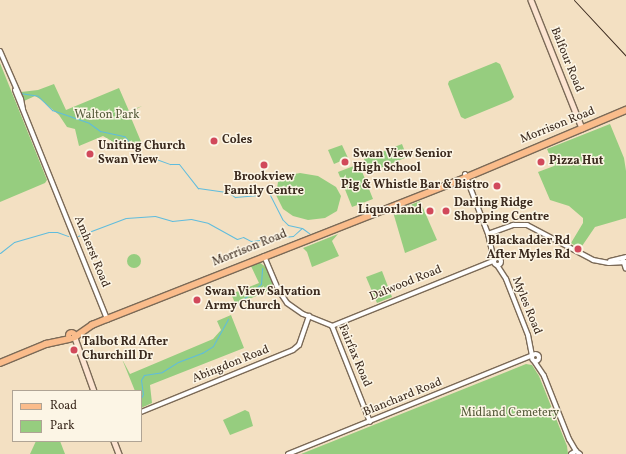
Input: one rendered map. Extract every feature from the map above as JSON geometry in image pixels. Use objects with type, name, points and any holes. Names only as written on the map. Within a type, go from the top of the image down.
[{"type":"main road","name":"Balfour Road","points":[[531,0],[582,128]]},
{"type":"main road","name":"Morrison Road","points":[[0,363],[46,344],[72,337],[108,319],[626,110]]},
{"type":"main road","points":[[72,337],[94,390]]},
{"type":"main road","points":[[114,442],[119,454]]},
{"type":"street","name":"Amherst Road","points":[[0,52],[108,319]]},
{"type":"street","name":"Myles Road","points":[[465,176],[488,234],[496,262],[501,270],[532,349],[534,358]]},
{"type":"street","points":[[488,234],[513,225],[527,225],[588,258],[602,262],[625,260],[626,269]]},
{"type":"street","name":"Fairfax Road","points":[[264,256],[283,300],[295,310],[332,326],[370,422]]},
{"type":"street","name":"Dalwood Road","points":[[332,326],[489,263],[496,262]]},
{"type":"street","name":"Abingdon Road","points":[[142,412],[293,350],[299,345],[309,316]]},
{"type":"street","points":[[534,358],[575,453]]},
{"type":"street","name":"Blanchard Road","points":[[288,454],[525,360],[534,358]]},
{"type":"green space","points":[[496,62],[500,64],[514,97],[511,100],[465,119],[461,117],[448,84],[449,81]]},
{"type":"green space","points":[[0,63],[47,180],[45,183],[0,202]]},
{"type":"green space","name":"Walton Park","points":[[54,84],[66,110],[119,88],[129,111],[142,106],[129,113],[142,144],[127,150],[103,136],[79,146],[75,129],[67,127],[59,115],[40,99],[35,96],[24,101],[21,92],[38,90]]},
{"type":"green space","points":[[610,124],[624,158],[626,171],[626,218],[595,227],[580,249],[571,243],[583,223],[583,218],[569,206],[550,200],[538,172],[554,166],[547,149]]},
{"type":"green space","points":[[402,144],[407,157],[369,173],[364,159]]},
{"type":"green space","points":[[342,145],[348,158],[334,164],[328,150]]},
{"type":"green space","points":[[359,164],[373,199],[352,207],[338,172]]},
{"type":"green space","points":[[300,173],[318,176],[336,187],[341,196],[337,211],[325,218],[308,220],[293,216],[283,209],[276,195],[278,182],[285,176]]},
{"type":"green space","points":[[420,201],[437,240],[405,253],[393,212]]},
{"type":"green space","points":[[338,234],[332,241],[339,256],[312,267],[307,252],[303,248]]},
{"type":"green space","points":[[131,254],[137,254],[141,258],[141,264],[137,268],[131,268],[127,264],[127,258]]},
{"type":"green space","points":[[259,262],[267,268],[274,288],[236,305],[231,294],[259,283],[251,266]]},
{"type":"green space","points":[[382,271],[392,297],[377,303],[366,277]]},
{"type":"green space","points":[[231,315],[244,348],[150,385],[152,403],[142,408],[142,390],[135,390],[122,359],[130,374],[213,339],[221,330],[217,321]]},
{"type":"green space","name":"Midland Cemetery","points":[[526,364],[532,365],[539,376],[567,446],[568,454],[301,454]]},
{"type":"green space","points":[[245,410],[249,412],[253,426],[230,435],[223,420]]},
{"type":"green space","points":[[36,442],[60,442],[65,454],[30,454]]},
{"type":"waterway","points":[[20,93],[38,96],[52,110],[89,123],[100,131],[124,136],[134,147]]},
{"type":"waterway","points":[[156,159],[170,164],[179,164],[198,188],[228,192],[235,197],[257,195]]},
{"type":"waterway","points":[[269,193],[283,220],[288,225],[302,228]]},
{"type":"waterway","points":[[78,236],[126,218],[155,216],[172,221],[191,219],[208,223],[237,239],[243,237],[251,241],[276,238]]},
{"type":"waterway","points":[[283,237],[293,236],[302,228],[309,233]]},
{"type":"waterway","points":[[0,253],[14,242],[49,232],[57,232],[68,236]]},
{"type":"waterway","points":[[239,303],[261,284],[262,268]]},
{"type":"waterway","points":[[142,396],[141,380],[144,375],[162,372],[178,362],[202,353],[213,346],[228,319]]},
{"type":"railway","points":[[574,0],[626,56]]},
{"type":"place","name":"Coles","points":[[214,141]]},
{"type":"place","name":"Uniting Church Swan View","points":[[90,154]]},
{"type":"place","name":"Swan View Senior High School","points":[[345,162]]},
{"type":"place","name":"Pizza Hut","points":[[541,162]]},
{"type":"place","name":"Brookview Family Centre","points":[[264,165]]},
{"type":"place","name":"Pig & Whistle Bar & Bistro","points":[[497,186]]},
{"type":"place","name":"Liquorland","points":[[430,211]]},
{"type":"place","name":"Darling Ridge Shopping Centre","points":[[446,211]]},
{"type":"place","name":"Blackadder Rd After Myles Rd","points":[[578,249]]},
{"type":"place","name":"Swan View Salvation Army Church","points":[[197,300]]},
{"type":"place","name":"Talbot Rd After Churchill Dr","points":[[74,350]]}]
